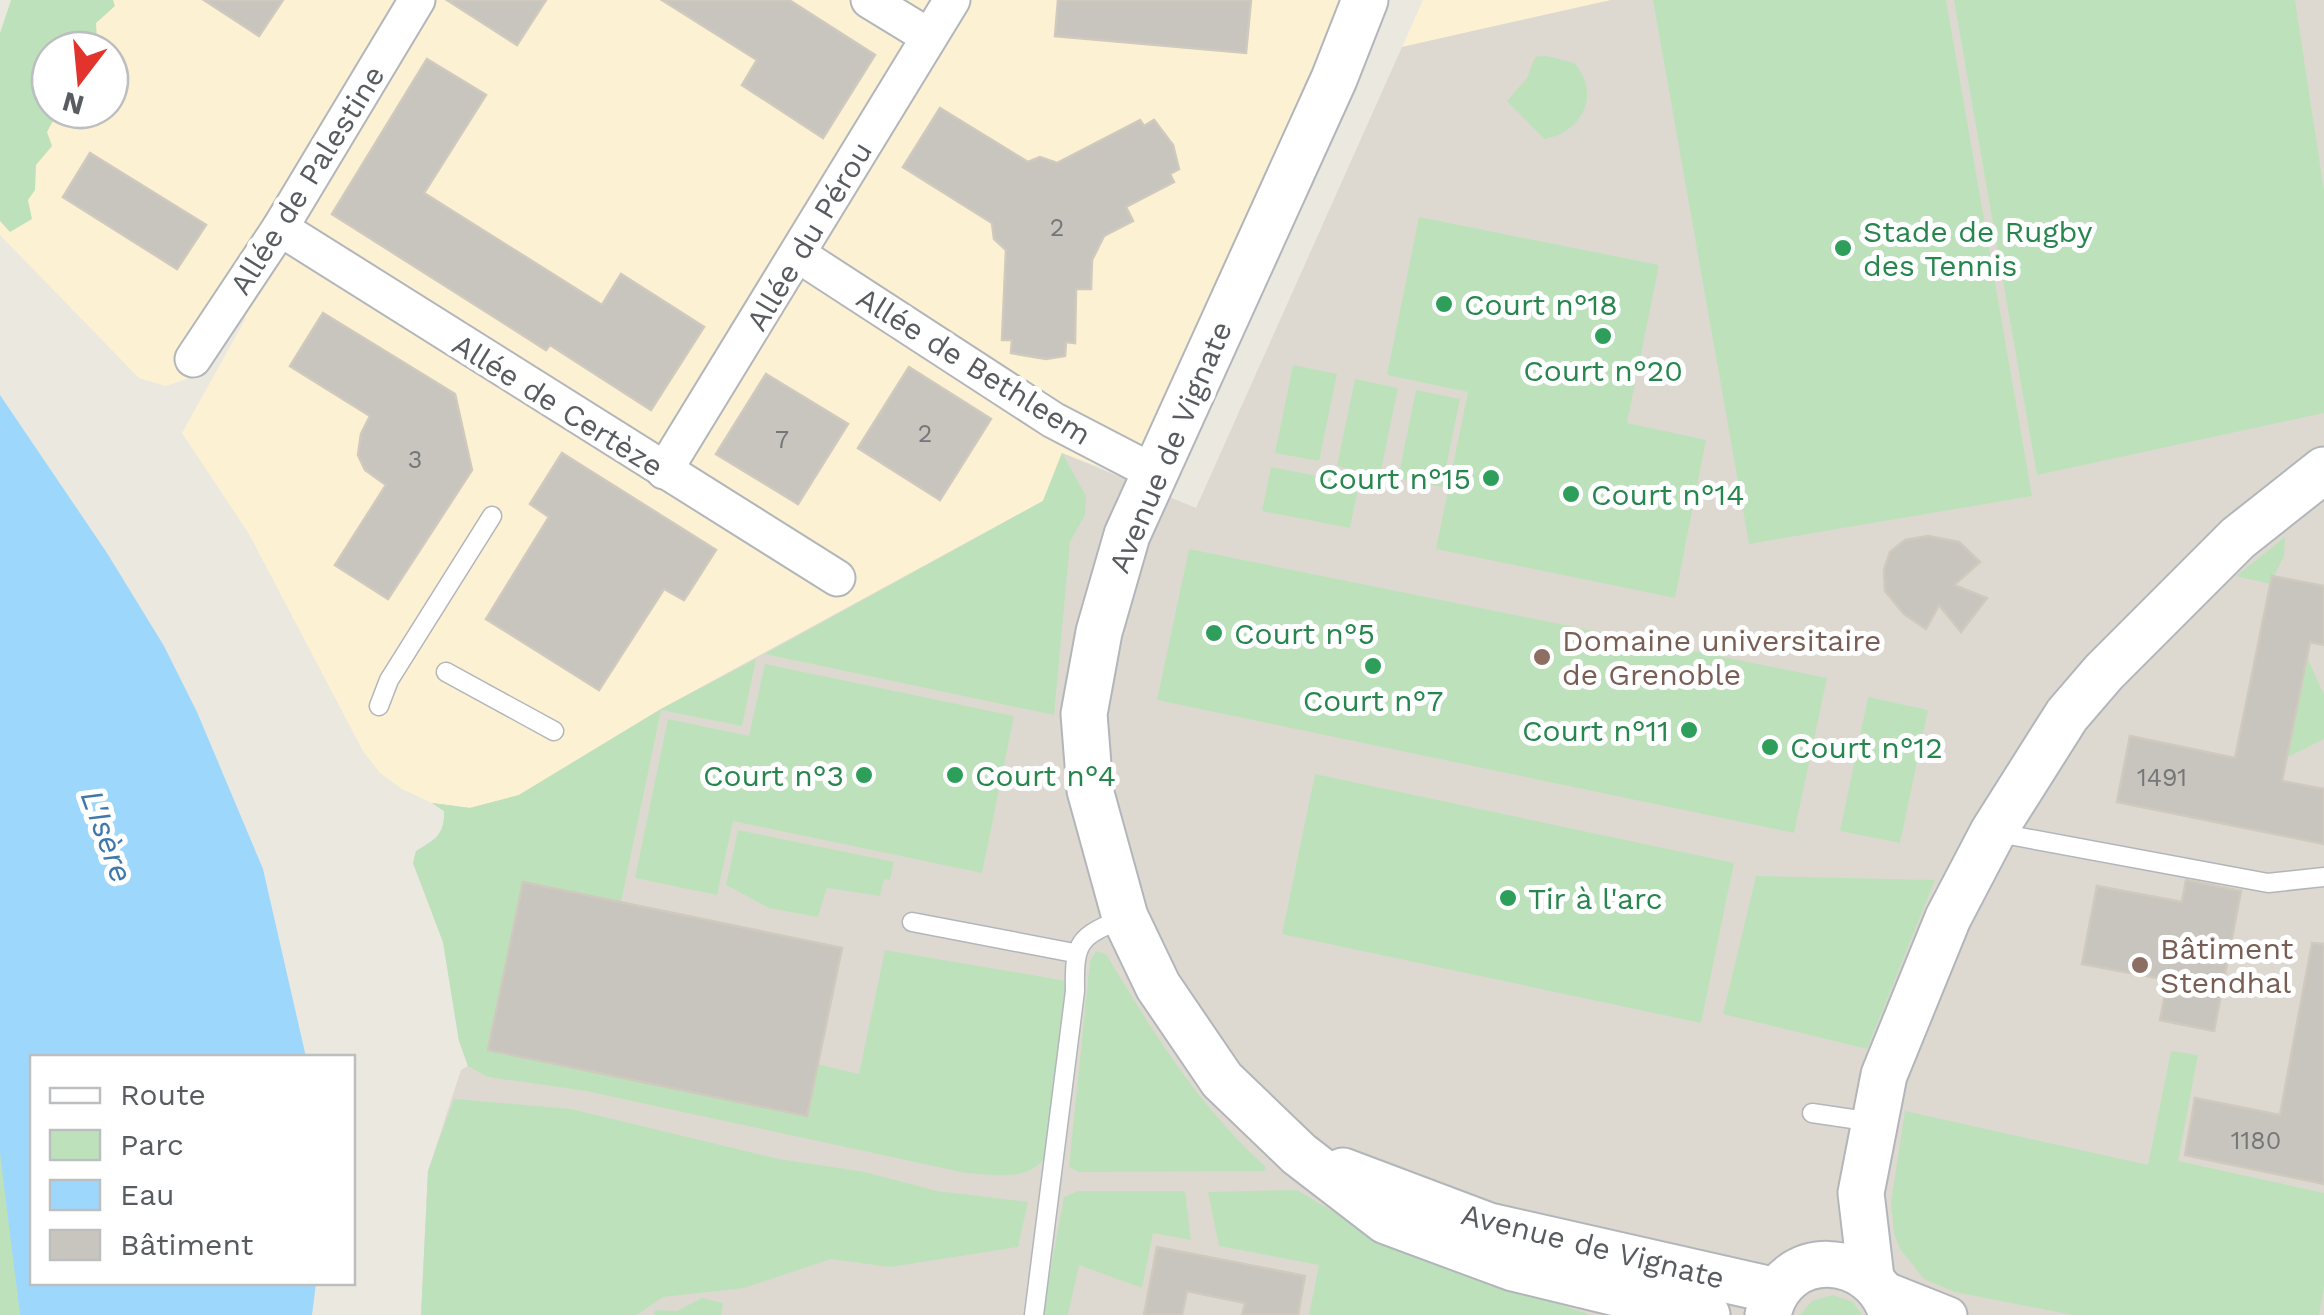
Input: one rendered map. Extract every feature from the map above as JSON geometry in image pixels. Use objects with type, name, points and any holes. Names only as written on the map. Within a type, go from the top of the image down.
[{"type":"street","name":"Allée de Palestine","points":[[193,358],[280,228],[417,0]]},
{"type":"street","points":[[870,0],[928,36]]},
{"type":"street","name":"Allée du Pérou","points":[[664,471],[952,0]]},
{"type":"street","name":"Avenue de Vignate","points":[[1365,0],[1334,79],[1127,536],[1104,616],[1084,714],[1090,790],[1125,917],[1158,986],[1222,1080],[1299,1154],[1386,1221],[1513,1268],[1707,1315]]},
{"type":"street","name":"Allée de Certèze","points":[[280,228],[837,578]]},
{"type":"street","name":"Allée de Bethleem","points":[[799,255],[1053,420],[1153,472]]},
{"type":"street","points":[[1822,1263],[1861,1193],[1884,1075],[1911,1005],[1993,832],[2068,716],[2104,672],[2238,538],[2324,470]]},
{"type":"street","name":"Avenue de Vignate","points":[[1299,1154],[1489,1226],[1772,1303]]},
{"type":"street","points":[[1861,1193],[1881,1294]]},
{"type":"street","points":[[1772,1303],[1803,1268],[1840,1264],[1881,1294],[1949,1315]]},
{"type":"lane","points":[[379,706],[389,680],[492,516]]},
{"type":"lane","points":[[446,672],[554,731]]},
{"type":"lane","points":[[1993,832],[2268,883],[2324,877]]},
{"type":"lane","points":[[1034,1315],[1073,1009],[1074,953],[1085,936],[1125,917]]},
{"type":"lane","points":[[912,922],[1074,953]]},
{"type":"lane","points":[[1812,1113],[1874,1122]]},
{"type":"shaded area","points":[[11,0],[1340,0],[1257,206],[1133,479],[1062,453],[1044,501],[661,709],[519,795],[470,808],[432,803],[402,789],[380,773],[363,751],[249,534],[182,433],[246,318],[241,315],[212,363],[195,376],[166,386],[139,378],[0,235],[0,33]]},
{"type":"shaded area","points":[[1423,0],[1611,0],[1402,47]]},
{"type":"shaded area","name":"Domaine universitaire de Grenoble","points":[[1611,0],[2324,0],[2324,1315],[421,1315],[428,1171],[461,1070],[468,1066],[459,1041],[443,942],[413,863],[416,851],[439,836],[444,824],[444,811],[432,803],[470,808],[519,795],[661,709],[1043,501],[1062,453],[1196,508],[1402,47]]},
{"type":"green space","points":[[11,0],[113,0],[115,6],[96,23],[96,30],[30,30],[30,130],[48,130],[52,146],[36,165],[35,190],[28,200],[32,219],[10,232],[0,221],[0,33]]},
{"type":"green space","name":"Stade de Rugby des Tennis","points":[[1653,0],[1946,0],[2032,496],[1749,544]]},
{"type":"green space","points":[[1954,0],[2295,0],[2324,191],[2324,413],[2037,475]]},
{"type":"green space","points":[[1535,57],[1574,63],[1582,75],[1587,99],[1578,120],[1569,129],[1544,139],[1507,101],[1527,78]]},
{"type":"green space","points":[[1419,217],[1659,265],[1627,423],[1706,440],[1675,598],[1436,549],[1468,392],[1387,375]]},
{"type":"green space","points":[[1293,365],[1337,374],[1319,461],[1275,453]]},
{"type":"green space","points":[[1355,379],[1398,388],[1380,475],[1337,466]]},
{"type":"green space","points":[[1416,390],[1460,399],[1442,487],[1398,478]]},
{"type":"green space","points":[[1062,453],[1086,496],[1085,515],[1070,542],[1054,715],[765,654],[1043,501]]},
{"type":"green space","points":[[1271,467],[1359,484],[1350,528],[1262,511]]},
{"type":"green space","points":[[2285,537],[2284,556],[2270,584],[2236,576]]},
{"type":"green space","points":[[1189,549],[1827,678],[1794,833],[1157,700]]},
{"type":"green space","points":[[2307,657],[2324,695],[2324,739],[2286,758]]},
{"type":"green space","points":[[756,659],[742,726],[661,710],[621,902],[523,882],[522,887],[840,952],[817,1064],[859,1074],[885,950],[1067,981],[1048,1154],[1031,1169],[1000,1176],[966,1173],[586,1091],[488,1077],[468,1066],[459,1041],[443,942],[413,863],[416,851],[433,840],[443,825],[444,811],[432,803],[470,808],[519,795],[661,709]]},
{"type":"green space","points":[[765,664],[1014,716],[982,873],[733,821],[717,895],[635,878],[668,719],[749,736]]},
{"type":"green space","points":[[1868,697],[1928,710],[1900,843],[1840,831]]},
{"type":"green space","name":"Tir à l'arc","points":[[1315,774],[1734,863],[1701,1023],[1282,934]]},
{"type":"green space","points":[[738,830],[894,862],[890,880],[884,879],[880,896],[827,888],[818,917],[769,908],[726,885]]},
{"type":"green space","points":[[1756,876],[1935,880],[1867,1049],[1723,1014]]},
{"type":"green space","points":[[1096,951],[1106,954],[1178,1067],[1219,1119],[1266,1167],[1264,1171],[1079,1172],[1069,1167],[1090,961]]},
{"type":"green space","points":[[2171,1051],[2198,1055],[2178,1161],[2324,1193],[2324,1286],[2319,1315],[2073,1315],[1955,1292],[1924,1279],[1900,1249],[1894,1234],[1891,1202],[1905,1111],[2148,1165]]},
{"type":"green space","points":[[454,1099],[571,1109],[779,1159],[865,1172],[937,1191],[1028,1202],[1018,1247],[890,1267],[831,1259],[744,1288],[663,1297],[637,1315],[421,1315],[428,1171]]},
{"type":"green space","points":[[0,1153],[3,1164],[20,1315],[0,1315]]},
{"type":"green space","points":[[1297,1190],[1397,1250],[1591,1315],[1309,1315],[1319,1265],[1219,1246],[1208,1192]]},
{"type":"green space","points":[[1078,1191],[1185,1191],[1191,1240],[1153,1233],[1142,1288],[1079,1265],[1068,1315],[1042,1315],[1064,1197]]},
{"type":"green space","points":[[1833,1295],[1853,1302],[1862,1315],[1800,1315],[1812,1301]]},
{"type":"green space","points":[[702,1298],[723,1303],[721,1315],[654,1315],[655,1310],[677,1311]]},
{"type":"water","name":"L'Isère","points":[[0,395],[107,553],[164,646],[197,712],[263,869],[306,1055],[30,1055],[30,1285],[316,1285],[312,1315],[20,1315],[0,1153]]},
{"type":"building","points":[[204,0],[283,0],[259,36]]},
{"type":"building","points":[[447,0],[546,0],[517,45]]},
{"type":"building","points":[[662,0],[789,0],[875,55],[823,138],[742,85],[757,60]]},
{"type":"building","points":[[1058,0],[1251,0],[1246,53],[1055,36]]},
{"type":"building","points":[[427,59],[486,95],[424,193],[602,305],[621,274],[704,327],[651,410],[550,345],[546,350],[332,214]]},
{"type":"building","points":[[940,108],[1028,162],[1040,157],[1057,163],[1140,120],[1144,126],[1154,120],[1173,145],[1179,169],[1170,174],[1174,182],[1126,207],[1133,221],[1104,236],[1092,260],[1091,289],[1076,289],[1075,343],[1066,342],[1065,356],[1046,359],[1011,353],[1012,340],[1002,340],[1006,250],[994,239],[992,223],[903,167]]},
{"type":"building","points":[[90,153],[206,225],[177,269],[63,197]]},
{"type":"building","points":[[323,313],[455,394],[472,470],[388,599],[335,565],[386,485],[365,470],[358,455],[361,434],[370,416],[290,366]]},
{"type":"building","points":[[909,367],[991,419],[940,500],[858,448]]},
{"type":"building","points":[[766,374],[848,424],[798,504],[716,454]]},
{"type":"building","points":[[562,453],[716,550],[684,600],[664,589],[599,690],[486,619],[549,517],[530,504]]},
{"type":"building","points":[[1928,536],[1959,542],[1980,562],[1954,585],[1987,598],[1961,632],[1939,605],[1926,629],[1904,614],[1885,591],[1884,570],[1890,552],[1905,540]]},
{"type":"building","points":[[2272,576],[2324,586],[2324,645],[2310,642],[2282,781],[2324,789],[2324,844],[2117,802],[2130,736],[2235,758]]},
{"type":"building","points":[[2186,880],[2241,891],[2214,1031],[2160,1020],[2168,980],[2082,964],[2097,886],[2182,902]]},
{"type":"building","points":[[523,882],[842,948],[807,1116],[488,1050]]},
{"type":"building","points":[[2312,943],[2324,944],[2324,1184],[2185,1155],[2195,1098],[2280,1115]]},
{"type":"building","points":[[1157,1247],[1305,1276],[1298,1315],[1242,1315],[1245,1303],[1187,1291],[1182,1315],[1144,1315]]},
{"type":"place","name":"Stade de Rugby des Tennis","points":[[1843,248]]},
{"type":"place","name":"Court n°18","points":[[1444,304]]},
{"type":"place","name":"Court n°20","points":[[1603,336]]},
{"type":"place","name":"Court n°15","points":[[1491,478]]},
{"type":"place","name":"Court n°14","points":[[1571,494]]},
{"type":"place","name":"Court n°5","points":[[1214,633]]},
{"type":"place","name":"Domaine universitaire de Grenoble","points":[[1542,657]]},
{"type":"place","name":"Court n°7","points":[[1373,666]]},
{"type":"place","name":"Court n°11","points":[[1689,730]]},
{"type":"place","name":"Court n°12","points":[[1770,747]]},
{"type":"place","name":"Court n°3","points":[[864,775]]},
{"type":"place","name":"Court n°4","points":[[955,775]]},
{"type":"place","name":"Tir à l'arc","points":[[1508,898]]},
{"type":"place","name":"Bâtiment Stendhal","points":[[2140,965]]}]
